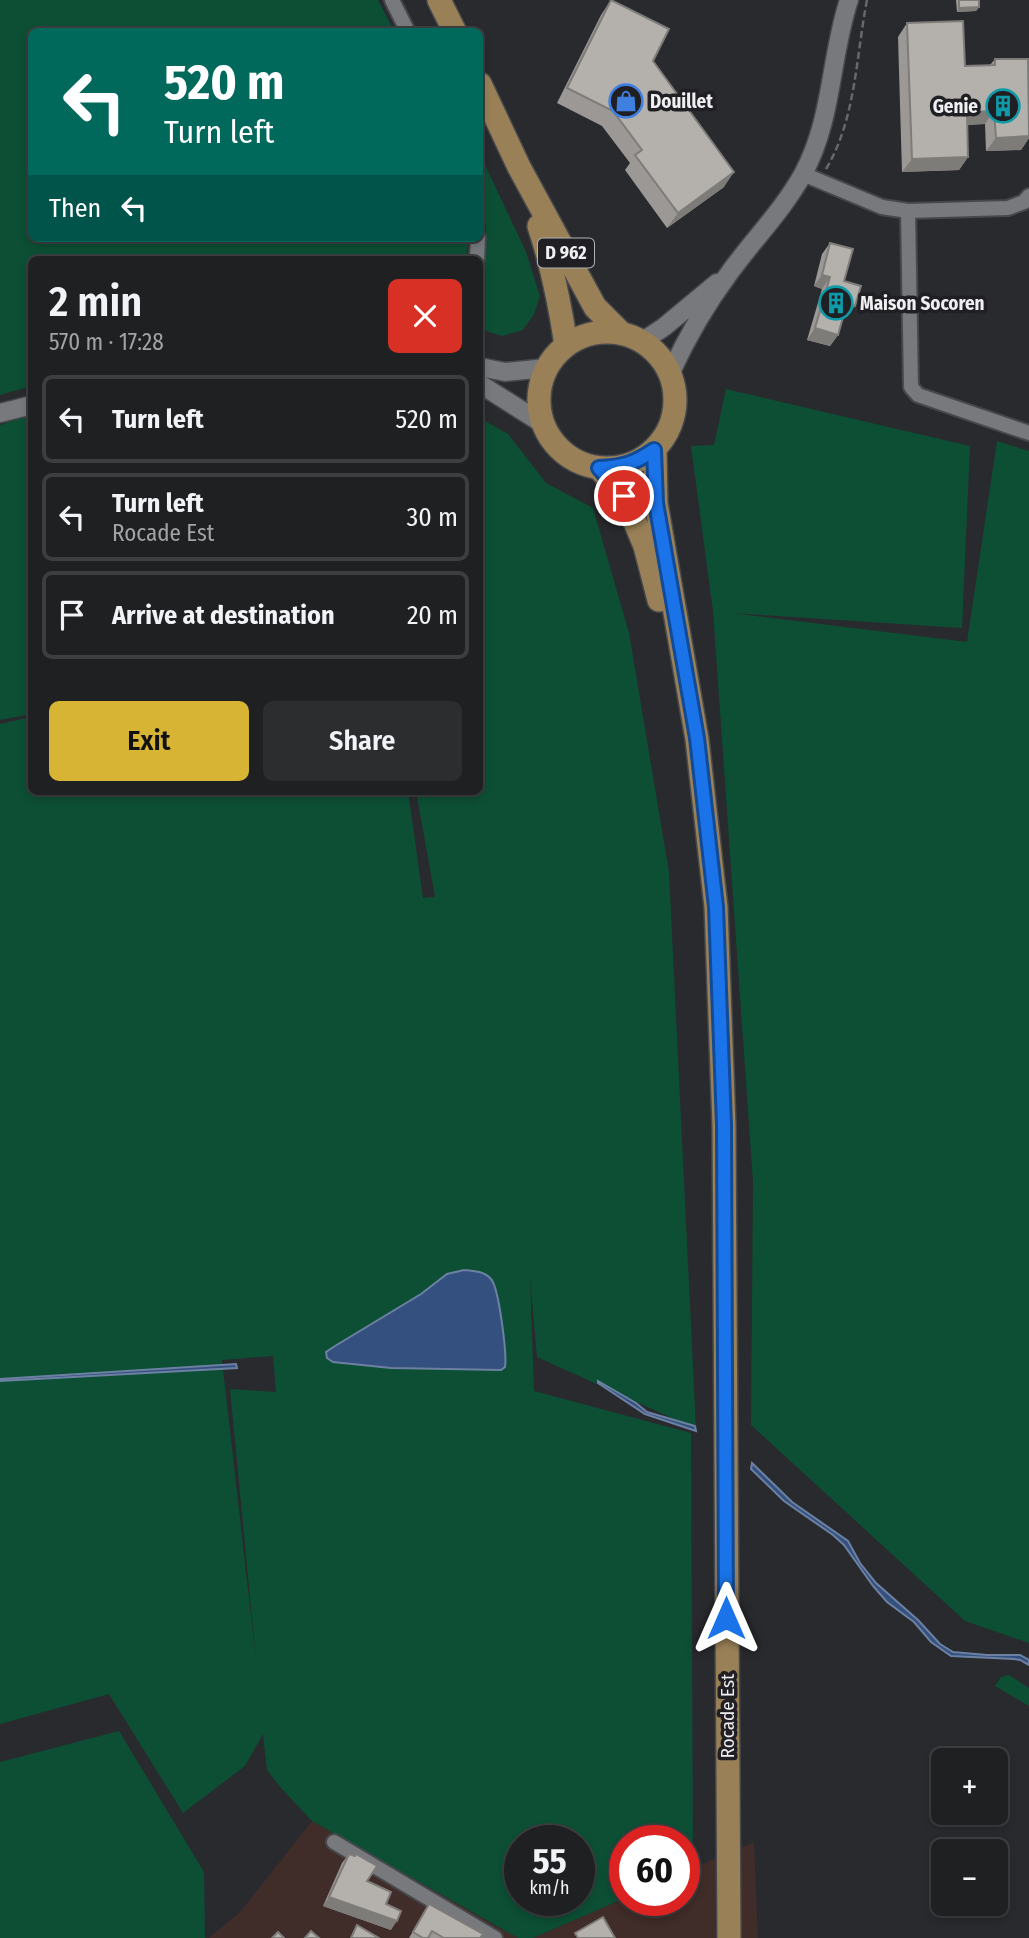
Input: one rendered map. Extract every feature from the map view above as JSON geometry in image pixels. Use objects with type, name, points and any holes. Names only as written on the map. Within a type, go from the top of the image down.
[{"type":"main road","points":[[439,0],[452,28]]},
{"type":"main road","name":"D 962","points":[[483,90],[519,167],[595,307],[621,333]]},
{"type":"main road","name":"D 962","points":[[519,167],[549,255],[566,345]]},
{"type":"main road","points":[[604,331],[621,333],[643,341],[659,354],[671,372],[676,393],[675,414],[667,433],[654,450],[638,461],[619,467],[599,468],[581,463],[565,453],[552,440],[543,424],[539,405],[540,386],[546,368],[566,345],[584,335],[604,331]]},
{"type":"main road","name":"Rocade Est","points":[[654,450],[656,503],[697,738],[716,907],[724,1125],[729,1938]]},
{"type":"main road","name":"Rocade Est","points":[[599,468],[624,496],[645,547],[697,738]]},
{"type":"street","points":[[392,0],[406,28]]},
{"type":"street","points":[[671,372],[683,344],[730,272],[812,176],[816,146],[829,102],[845,6]]},
{"type":"street","points":[[812,176],[882,207],[908,211],[1008,208],[1024,202],[1029,197]]},
{"type":"street","points":[[908,211],[911,387],[918,395],[1029,433]]},
{"type":"street","points":[[643,341],[730,272]]},
{"type":"street","points":[[483,367],[505,372],[546,368]]},
{"type":"street","points":[[483,386],[543,424]]},
{"type":"street","points":[[0,413],[28,406]]},
{"type":"street","points":[[334,1842],[495,1938]]},
{"type":"path","points":[[812,176],[832,158],[851,101],[867,0]]},
{"type":"shaded area","points":[[312,1821],[518,1938],[209,1938],[240,1912]]},
{"type":"shaded area","points":[[754,1842],[758,1938],[533,1938],[584,1916],[595,1916],[595,1911],[609,1905],[609,1916],[700,1916],[700,1865]]},
{"type":"green space","points":[[0,0],[378,0],[392,28],[28,28],[28,242],[468,242],[466,256],[28,256],[28,387],[0,395]]},
{"type":"green space","points":[[483,160],[526,252],[540,296],[534,314],[523,330],[502,336],[483,330],[486,228],[483,210]]},
{"type":"green space","points":[[726,389],[970,446],[962,628],[732,613],[967,642],[997,441],[1029,451],[1029,1643],[965,1621],[751,1425],[753,1182],[713,611],[691,446],[714,445]]},
{"type":"green space","points":[[28,415],[28,715],[0,720],[0,425]]},
{"type":"green space","points":[[483,420],[508,434],[546,483],[593,508],[629,633],[669,872],[696,1429],[537,1357],[530,1278],[534,1391],[691,1433],[693,1825],[609,1825],[609,1905],[595,1911],[595,1825],[504,1825],[504,1916],[584,1916],[533,1938],[518,1938],[312,1821],[267,1770],[263,1734],[245,1766],[183,1813],[109,1694],[0,1724],[0,724],[28,718],[28,795],[409,795],[423,898],[435,897],[417,795],[483,795]],"holes":[[[273,1356],[276,1392],[230,1389],[256,1660],[222,1360]]]},
{"type":"green space","points":[[1009,1675],[1029,1688],[1029,1706],[995,1686],[1001,1677]]},
{"type":"green space","points":[[119,1731],[204,1872],[205,1938],[0,1938],[0,1762]]},
{"type":"water","points":[[464,1270],[485,1274],[494,1285],[505,1349],[505,1367],[501,1370],[391,1368],[333,1362],[327,1358],[326,1352],[421,1294],[447,1274]]},
{"type":"water","points":[[236,1364],[237,1368],[0,1381],[0,1379]]},
{"type":"water","points":[[598,1381],[647,1412],[695,1426],[696,1431],[645,1414]]},
{"type":"water","points":[[752,1463],[792,1502],[848,1541],[860,1563],[876,1583],[918,1620],[940,1644],[953,1652],[1020,1655],[1029,1660],[1029,1665],[1014,1659],[951,1656],[931,1642],[914,1622],[887,1602],[844,1545],[784,1501],[751,1469]]},
{"type":"building","points":[[611,0],[669,29],[653,61],[734,172],[678,213],[635,155],[642,150],[613,111],[567,88]]},
{"type":"building","points":[[959,0],[979,0],[979,7],[959,8]]},
{"type":"building","points":[[963,21],[965,66],[995,65],[995,59],[1028,59],[1029,136],[996,138],[994,111],[967,112],[968,157],[912,159],[907,23]]},
{"type":"building","name":"Maison Socoren","points":[[830,243],[853,249],[844,281],[861,286],[855,306],[847,303],[838,335],[815,328],[830,277],[822,275]]},
{"type":"building","points":[[349,1854],[356,1854],[377,1866],[367,1881],[391,1892],[386,1904],[401,1911],[397,1921],[329,1897]]},
{"type":"building","points":[[429,1904],[483,1934],[480,1938],[444,1938],[432,1931],[428,1938],[423,1938],[413,1932]]},
{"type":"building","points":[[603,1917],[615,1938],[578,1938],[575,1933]]},
{"type":"building","points":[[357,1925],[379,1938],[351,1938]]},
{"type":"building","points":[[311,1931],[319,1938],[305,1938]]},
{"type":"building","points":[[278,1932],[284,1938],[272,1938]]},
{"type":"place","name":"Douillet","points":[[626,101]]},
{"type":"place","name":"Genie","points":[[1003,106]]},
{"type":"place","name":"Maison Socoren","points":[[836,303]]},
{"type":"route","points":[[624,496],[599,468],[619,467],[638,461],[654,450],[656,503],[697,738],[716,907],[724,1125],[726,1618]]}]
